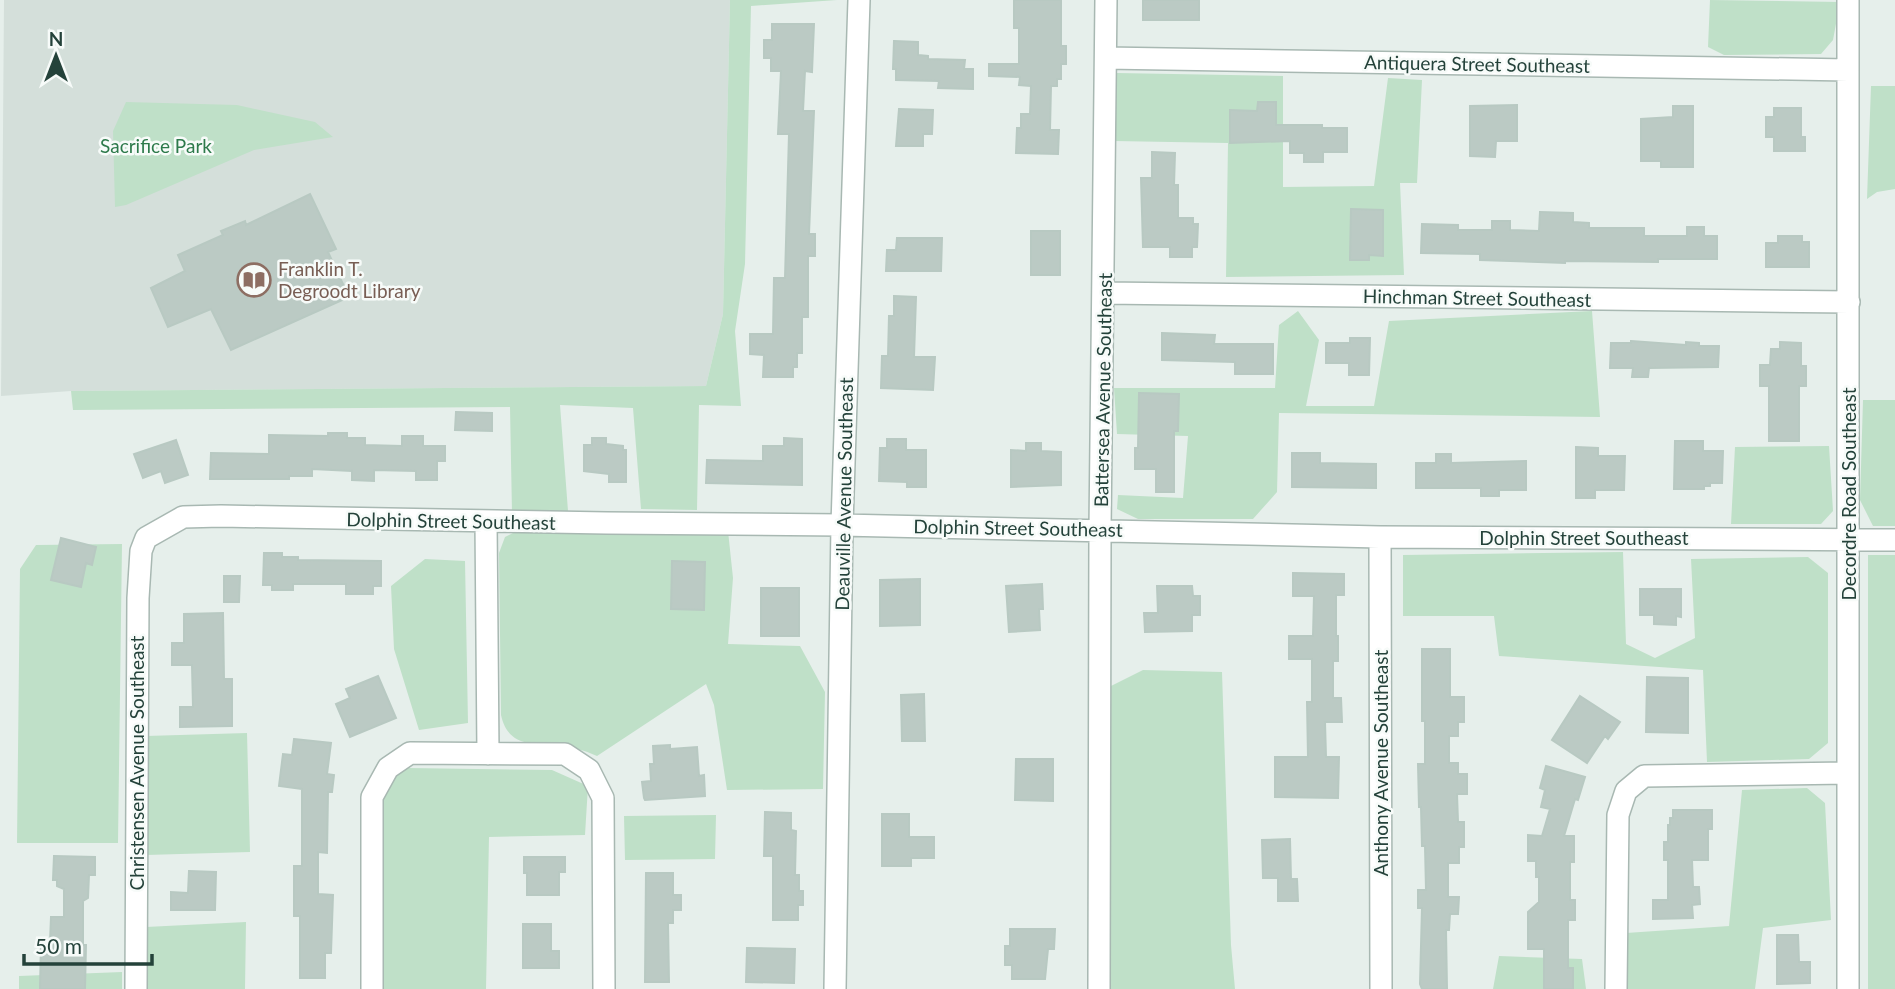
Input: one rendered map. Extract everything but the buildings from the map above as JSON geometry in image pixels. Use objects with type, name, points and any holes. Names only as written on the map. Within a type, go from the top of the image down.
[{"type":"street","name":"Deauville Avenue Southeast","points":[[835,989],[842,524],[859,0]]},
{"type":"street","name":"Battersea Avenue Southeast","points":[[1098,989],[1106,0]]},
{"type":"street","name":"Decordre Road Southeast","points":[[1848,0],[1848,989]]},
{"type":"street","name":"Antiquera Street Southeast","points":[[1106,58],[1848,70]]},
{"type":"street","name":"Hinchman Street Southeast","points":[[1104,293],[1849,302]]},
{"type":"street","name":"Dolphin Street Southeast","points":[[146,538],[183,517],[235,516],[842,524],[1380,537],[1895,540]]},
{"type":"street","points":[[486,521],[488,754]]},
{"type":"street","name":"Anthony Avenue Southeast","points":[[1380,537],[1381,989]]},
{"type":"street","name":"Christensen Avenue Southeast","points":[[136,989],[138,598],[141,551],[146,538]]},
{"type":"street","points":[[372,989],[372,797],[388,768],[410,753],[565,754],[589,770],[603,798],[604,989]]},
{"type":"street","points":[[1616,989],[1618,815],[1626,791],[1644,776],[1848,773]]},
{"type":"shaded area","points":[[4,0],[730,0],[723,314],[706,386],[71,391],[1,396]]},
{"type":"green space","points":[[730,0],[837,0],[751,6],[745,264],[735,331],[741,406],[699,405],[697,510],[641,509],[633,408],[560,405],[568,511],[512,513],[510,407],[73,410],[71,391],[706,386],[723,314]]},
{"type":"green space","points":[[1710,0],[1840,2],[1833,40],[1821,54],[1724,55],[1708,47]]},
{"type":"green space","points":[[1117,73],[1283,76],[1283,187],[1374,186],[1388,78],[1422,80],[1417,183],[1400,183],[1404,275],[1226,277],[1228,143],[1114,141]]},
{"type":"green space","points":[[1871,86],[1895,86],[1895,189],[1877,192],[1867,199]]},
{"type":"green space","name":"Sacrifice Park","points":[[126,102],[237,105],[315,122],[333,137],[254,150],[126,205],[115,207],[113,131]]},
{"type":"green space","points":[[1298,311],[1319,340],[1306,406],[1374,406],[1389,321],[1592,311],[1600,417],[1279,413],[1277,492],[1253,519],[1138,519],[1117,509],[1118,495],[1183,498],[1188,436],[1117,434],[1114,388],[1275,388],[1279,325]]},
{"type":"green space","points":[[1863,400],[1895,400],[1895,526],[1873,526],[1860,500]]},
{"type":"green space","points":[[1829,446],[1833,511],[1821,524],[1731,524],[1735,447]]},
{"type":"green space","points":[[519,530],[728,531],[733,578],[728,644],[800,646],[825,692],[823,789],[727,790],[714,705],[706,684],[597,756],[573,748],[523,741],[509,733],[501,715],[499,553],[505,537]]},
{"type":"green space","points":[[122,544],[118,843],[17,843],[20,569],[36,545]]},
{"type":"green space","points":[[1623,552],[1626,644],[1655,658],[1695,638],[1691,559],[1808,557],[1828,573],[1828,743],[1809,759],[1707,762],[1703,670],[1499,656],[1494,616],[1403,616],[1403,555]]},
{"type":"green space","points":[[1868,555],[1895,555],[1895,989],[1868,989]]},
{"type":"green space","points":[[425,559],[465,561],[468,723],[419,730],[394,649],[391,586]]},
{"type":"green space","points":[[1143,670],[1222,672],[1231,945],[1235,989],[1109,989],[1109,687]]},
{"type":"green space","points":[[247,733],[250,852],[146,855],[146,736]]},
{"type":"green space","points":[[409,768],[552,770],[588,786],[585,835],[489,837],[486,989],[378,989],[383,789],[397,772]]},
{"type":"green space","points":[[1807,788],[1825,803],[1831,920],[1763,928],[1755,989],[1628,989],[1626,933],[1729,926],[1742,790]]},
{"type":"green space","points":[[716,815],[715,859],[625,860],[624,816]]},
{"type":"green space","points":[[246,922],[245,989],[145,989],[146,927]]},
{"type":"green space","points":[[1499,956],[1582,959],[1586,989],[1493,989]]},
{"type":"green space","points":[[122,972],[122,989],[19,989],[19,976]]},
{"type":"place","name":"Franklin T. Degroodt Library","points":[[254,280]]}]
